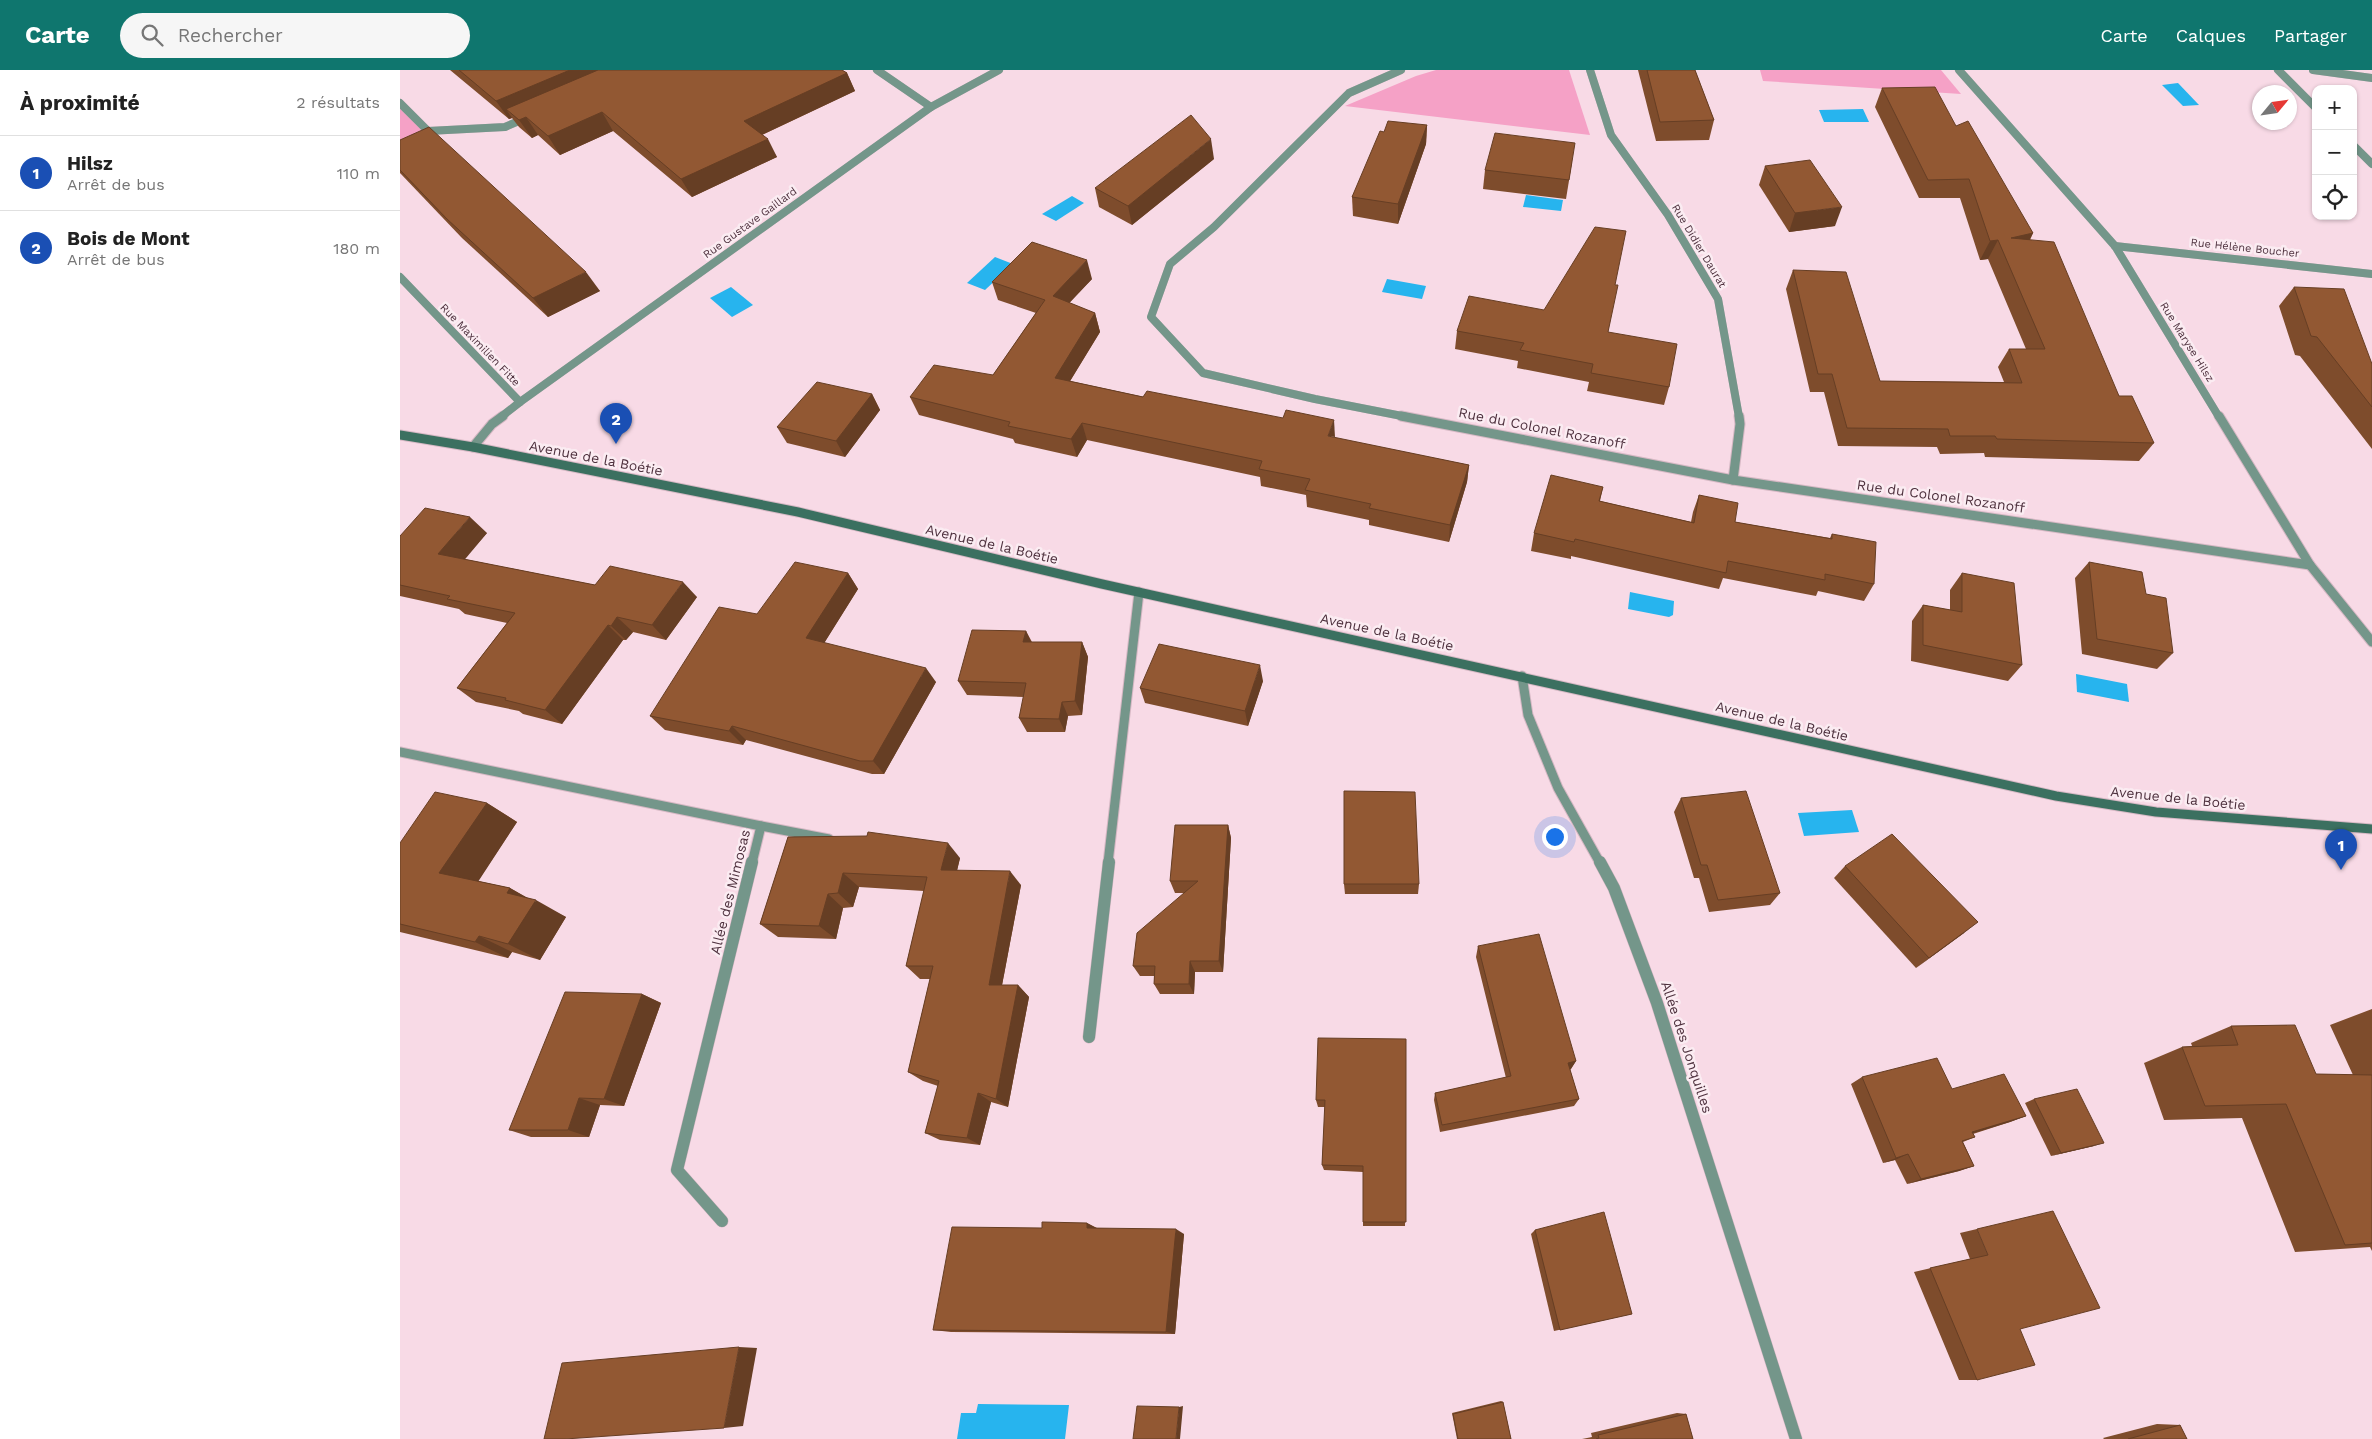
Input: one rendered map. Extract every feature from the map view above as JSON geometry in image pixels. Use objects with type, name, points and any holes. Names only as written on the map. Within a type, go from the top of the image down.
[{"type":"main road","name":"Avenue de la Boétie","points":[[400,435],[473,447],[798,512],[1139,592],[2056,796],[2156,812],[2372,829]]},
{"type":"street","points":[[877,70],[931,107]]},
{"type":"street","name":"Rue Gustave Gaillard","points":[[520,402],[931,107],[999,70]]},
{"type":"street","name":"Rue du Colonel Rozanoff","points":[[1401,70],[1349,93],[1214,227],[1170,264],[1151,317],[1203,373],[1316,398],[1734,480],[2310,565]]},
{"type":"street","name":"Rue Didier Daurat","points":[[1590,70],[1611,135],[1668,215],[1718,299],[1740,424],[1734,480]]},
{"type":"street","name":"Rue Maryse Hilsz","points":[[1959,70],[2115,246],[2310,565],[2372,642]]},
{"type":"street","points":[[2278,70],[2312,104]]},
{"type":"street","points":[[2313,70],[2372,78]]},
{"type":"street","points":[[400,103],[428,131],[505,127],[540,112]]},
{"type":"street","points":[[2357,149],[2372,164]]},
{"type":"street","name":"Rue Hélène Boucher","points":[[2115,246],[2372,274]]},
{"type":"street","name":"Rue Maximilien Fitte","points":[[400,277],[520,402],[492,424],[473,447]]},
{"type":"street","points":[[1089,1037],[1139,592]]},
{"type":"street","name":"Allée des Jonquilles","points":[[1522,676],[1528,715],[1558,788],[1614,888],[1657,1002],[1796,1439]]},
{"type":"street","name":"Allée des Mimosas","points":[[400,752],[762,826],[677,1170],[722,1222]]},
{"type":"street","points":[[762,826],[843,842]]},
{"type":"shaded area","points":[[1436,70],[1569,70],[1590,135],[1345,106],[1416,76]]},
{"type":"shaded area","points":[[1760,70],[1941,70],[1961,94],[1763,81]]},
{"type":"shaded area","points":[[400,103],[428,131],[400,142]]},
{"type":"water","points":[[2178,83],[2199,105],[2183,106],[2162,85]]},
{"type":"water","points":[[1863,109],[1869,122],[1824,122],[1819,110]]},
{"type":"water","points":[[1526,195],[1563,200],[1561,211],[1523,207]]},
{"type":"water","points":[[1072,196],[1084,203],[1056,221],[1042,214]]},
{"type":"water","points":[[995,257],[1013,264],[985,290],[967,283]]},
{"type":"water","points":[[1387,279],[1426,286],[1422,299],[1382,292]]},
{"type":"water","points":[[731,287],[753,305],[732,317],[710,298]]},
{"type":"water","points":[[1630,592],[1674,601],[1673,615],[1669,617],[1628,609]]},
{"type":"water","points":[[2076,674],[2127,684],[2129,702],[2077,692]]},
{"type":"water","points":[[1852,810],[1859,832],[1804,836],[1798,813]]},
{"type":"water","points":[[978,1404],[1069,1405],[1065,1439],[957,1439],[961,1413],[976,1413]]},
{"type":"building","points":[[459,70],[570,70],[496,101]]},
{"type":"building","points":[[598,70],[842,70],[847,73],[744,121],[768,139],[681,179],[602,112],[548,136],[526,117],[519,120],[506,109]]},
{"type":"building","points":[[1647,70],[1695,70],[1714,120],[1660,122]]},
{"type":"building","points":[[1935,87],[1956,126],[1968,121],[2033,233],[2011,238],[2054,242],[2119,396],[2132,396],[2154,443],[1997,439],[1995,436],[1950,436],[1948,429],[1847,428],[1832,374],[1818,374],[1793,270],[1846,272],[1880,381],[2022,383],[2009,349],[2045,349],[1998,240],[1990,241],[1969,179],[1928,180],[1882,88]]},
{"type":"building","points":[[1191,115],[1211,139],[1128,206],[1095,188]]},
{"type":"building","points":[[1388,121],[1427,125],[1398,204],[1352,197],[1380,131],[1384,132]]},
{"type":"building","points":[[429,127],[586,272],[533,298],[447,219],[400,170],[400,140]]},
{"type":"building","points":[[1495,133],[1575,143],[1569,180],[1485,170]]},
{"type":"building","points":[[1810,160],[1842,207],[1795,213],[1765,166]]},
{"type":"building","points":[[1595,227],[1626,231],[1615,285],[1618,285],[1608,332],[1677,344],[1669,387],[1591,373],[1593,364],[1520,350],[1524,343],[1457,331],[1469,296],[1544,310]]},
{"type":"building","points":[[1032,242],[1087,260],[1053,296],[1095,313],[1055,378],[1143,397],[1147,391],[1283,418],[1286,410],[1334,420],[1328,436],[1469,465],[1450,525],[1369,508],[1371,504],[1305,490],[1310,479],[1259,469],[1262,461],[1082,423],[1071,439],[1008,426],[1010,422],[910,397],[934,365],[993,375],[1045,300],[992,282]]},
{"type":"building","points":[[2294,287],[2344,289],[2372,364],[2372,407],[2317,337],[2311,336]]},
{"type":"building","points":[[817,382],[872,394],[836,441],[777,427]]},
{"type":"building","points":[[1551,475],[1603,487],[1599,501],[1694,523],[1699,495],[1738,503],[1735,522],[1832,539],[1832,534],[1876,542],[1874,584],[1825,574],[1825,580],[1728,561],[1726,573],[1575,539],[1574,542],[1534,533]]},
{"type":"building","points":[[425,508],[470,517],[438,554],[595,585],[610,566],[683,582],[652,625],[617,617],[611,626],[608,625],[545,710],[505,700],[506,698],[457,688],[515,613],[447,599],[450,596],[400,585],[400,536]]},
{"type":"building","points":[[795,562],[848,573],[806,638],[926,668],[873,761],[860,761],[732,726],[729,731],[650,716],[719,607],[757,614]]},
{"type":"building","points":[[2089,562],[2142,572],[2146,594],[2166,598],[2173,653],[2097,639]]},
{"type":"building","points":[[1962,573],[2014,583],[2022,665],[1923,645],[1923,605],[1962,612]]},
{"type":"building","points":[[972,630],[1026,631],[1023,642],[1082,642],[1075,701],[1062,702],[1059,719],[1019,718],[1026,683],[958,681]]},
{"type":"building","points":[[1159,644],[1260,665],[1245,711],[1140,688]]},
{"type":"building","points":[[1344,791],[1415,792],[1419,884],[1344,884]]},
{"type":"building","points":[[1746,791],[1780,893],[1718,900],[1707,865],[1701,865],[1681,798]]},
{"type":"building","points":[[435,792],[487,803],[439,873],[510,888],[507,893],[536,900],[508,944],[479,936],[475,942],[400,924],[400,843]]},
{"type":"building","points":[[1175,825],[1228,825],[1219,961],[1190,961],[1189,984],[1154,984],[1155,966],[1133,966],[1137,933],[1198,881],[1170,881]]},
{"type":"building","points":[[868,832],[948,843],[941,870],[1010,871],[989,985],[1018,985],[996,1099],[978,1093],[967,1138],[925,1133],[939,1081],[908,1072],[933,966],[906,966],[927,877],[843,873],[838,893],[828,894],[819,926],[760,924],[788,837],[867,836]]},
{"type":"building","points":[[1892,834],[1978,922],[1929,958],[1845,866]]},
{"type":"building","points":[[1539,934],[1576,1061],[1568,1063],[1579,1099],[1442,1125],[1435,1093],[1511,1076],[1478,946]]},
{"type":"building","points":[[565,992],[642,994],[604,1099],[579,1098],[568,1130],[509,1130]]},
{"type":"building","points":[[2295,1025],[2316,1074],[2372,1075],[2372,1243],[2345,1245],[2286,1104],[2205,1106],[2182,1047],[2238,1045],[2231,1026]]},
{"type":"building","points":[[1318,1038],[1406,1039],[1406,1222],[1363,1222],[1363,1166],[1322,1165],[1325,1100],[1316,1100]]},
{"type":"building","points":[[1937,1058],[1952,1089],[2004,1074],[2026,1116],[1972,1132],[1975,1137],[1962,1141],[1974,1166],[1921,1179],[1908,1154],[1896,1158],[1862,1077]]},
{"type":"building","points":[[2077,1089],[2104,1143],[2061,1153],[2034,1099]]},
{"type":"building","points":[[2053,1211],[2100,1308],[2020,1329],[2035,1365],[1977,1380],[1930,1268],[1988,1255],[1977,1229]]},
{"type":"building","points":[[1604,1212],[1632,1314],[1560,1330],[1535,1230]]},
{"type":"building","points":[[1042,1222],[1087,1223],[1087,1228],[1176,1229],[1166,1332],[933,1330],[952,1227],[1042,1228]]},
{"type":"building","points":[[739,1347],[724,1428],[544,1439],[562,1363]]},
{"type":"building","points":[[1503,1402],[1511,1439],[1458,1439],[1453,1414]]},
{"type":"building","points":[[1137,1406],[1179,1407],[1176,1439],[1133,1439]]},
{"type":"building","points":[[1686,1414],[1693,1439],[1596,1439],[1599,1438],[1598,1435]]},
{"type":"building","points":[[2180,1425],[2187,1439],[2128,1439]]},
{"type":"place","name":"Bois de Mont","points":[[616,444]]},
{"type":"place","name":"Hilsz","points":[[2341,870]]}]
